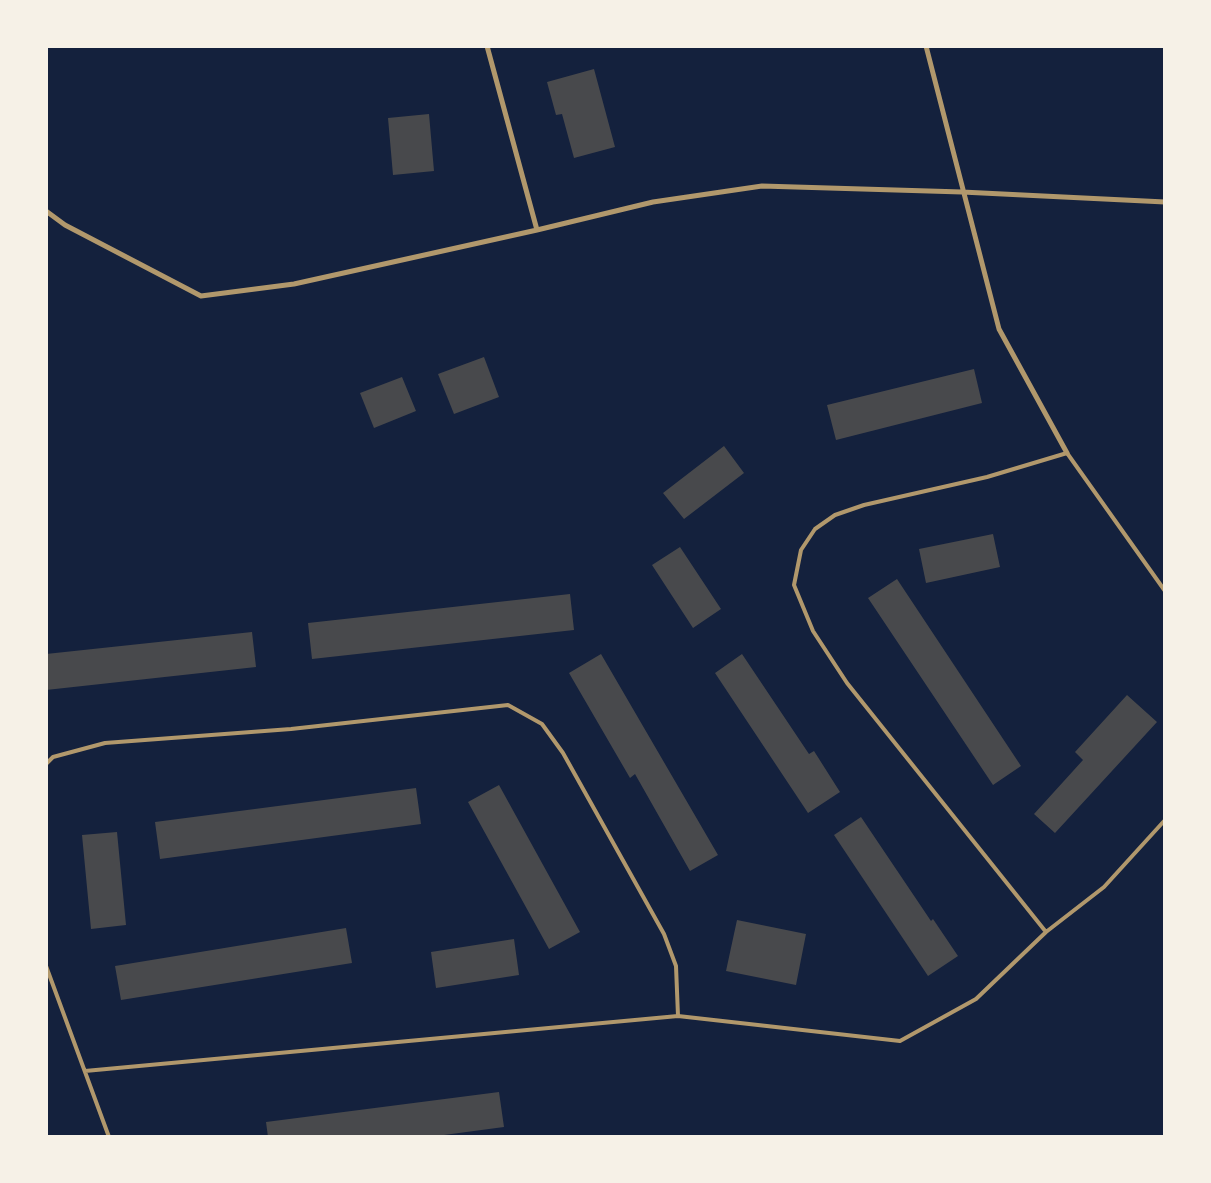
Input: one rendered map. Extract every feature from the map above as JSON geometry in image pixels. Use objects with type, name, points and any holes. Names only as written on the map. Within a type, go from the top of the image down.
[{"type":"street","points":[[487,46],[537,230]]},
{"type":"street","points":[[926,46],[962,192],[999,329],[1067,453]]},
{"type":"street","points":[[46,211],[65,225],[201,296],[294,284],[653,202],[762,186],[962,192],[1165,202]]},
{"type":"lane","points":[[1046,932],[847,683],[814,631],[794,585],[801,550],[815,529],[835,515],[864,505],[987,477],[1067,453],[1165,591]]},
{"type":"lane","points":[[46,764],[53,758],[104,742],[291,729],[508,705],[542,724],[563,753],[664,934],[676,966],[678,1016]]},
{"type":"lane","points":[[85,1070],[678,1016],[900,1041],[976,999],[1046,932],[1104,887],[1165,820]]},
{"type":"lane","points":[[46,966],[109,1137]]},
{"type":"building","points":[[594,69],[615,147],[574,158],[562,114],[556,115],[547,82]]},
{"type":"building","points":[[429,114],[434,171],[393,175],[388,118]]},
{"type":"building","points":[[484,357],[499,397],[454,414],[438,374]]},
{"type":"building","points":[[974,369],[982,403],[836,440],[827,405]]},
{"type":"building","points":[[402,377],[416,411],[374,428],[360,393]]},
{"type":"building","points":[[724,446],[744,473],[684,519],[663,493]]},
{"type":"building","points":[[993,534],[1000,567],[926,583],[919,549]]},
{"type":"building","points":[[680,547],[721,609],[693,628],[652,565]]},
{"type":"building","points":[[897,579],[1021,766],[993,785],[868,598]]},
{"type":"building","points":[[570,594],[574,630],[312,659],[308,623]]},
{"type":"building","points":[[252,632],[256,667],[46,690],[46,654]]},
{"type":"building","points":[[601,654],[718,855],[690,871],[635,774],[630,778],[569,673]]},
{"type":"building","points":[[742,654],[809,754],[814,751],[840,792],[808,813],[715,673]]},
{"type":"building","points":[[1127,695],[1157,722],[1055,833],[1034,814],[1083,760],[1075,752]]},
{"type":"building","points":[[499,785],[580,932],[549,949],[468,802]]},
{"type":"building","points":[[416,788],[421,824],[160,859],[155,822]]},
{"type":"building","points":[[861,817],[931,921],[933,919],[958,956],[928,976],[834,835]]},
{"type":"building","points":[[117,832],[126,925],[91,929],[82,835]]},
{"type":"building","points":[[737,920],[806,934],[796,985],[726,971]]},
{"type":"building","points":[[346,928],[352,963],[121,1000],[115,966]]},
{"type":"building","points":[[514,939],[519,975],[436,988],[431,952]]},
{"type":"building","points":[[499,1092],[504,1127],[429,1137],[268,1137],[266,1122]]}]
